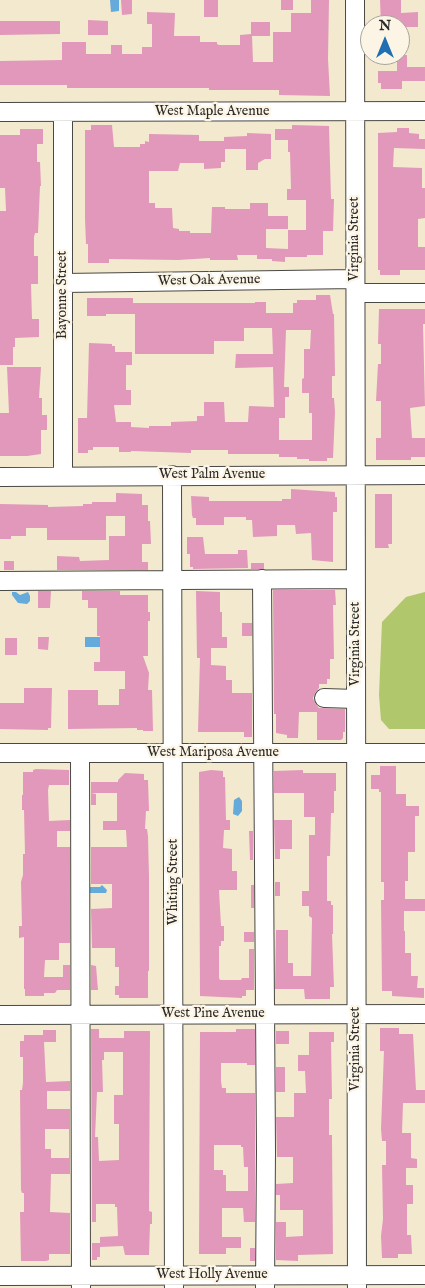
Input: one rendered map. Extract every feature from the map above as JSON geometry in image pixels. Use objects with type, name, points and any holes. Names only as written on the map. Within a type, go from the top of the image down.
[{"type":"street","name":"Virginia Street","points":[[355,0],[357,1282]]},
{"type":"street","name":"West Maple Avenue","points":[[0,112],[425,111]]},
{"type":"street","name":"Bayonne Street","points":[[62,113],[63,476]]},
{"type":"street","name":"West Oak Avenue","points":[[63,283],[356,286],[425,293]]},
{"type":"street","name":"Whiting Street","points":[[172,475],[174,580],[174,1281]]},
{"type":"street","name":"West Palm Avenue","points":[[0,477],[425,475]]},
{"type":"street","points":[[262,579],[266,1151],[265,1282]]},
{"type":"street","points":[[0,581],[356,579]]},
{"type":"street","points":[[324,698],[356,699]]},
{"type":"street","name":"West Mariposa Avenue","points":[[0,754],[425,753]]},
{"type":"street","points":[[80,754],[81,1282]]},
{"type":"street","name":"West Pine Avenue","points":[[0,1014],[425,1014]]},
{"type":"street","name":"West Holly Avenue","points":[[0,1276],[81,1282],[357,1282],[425,1275]]},
{"type":"green space","points":[[425,592],[425,729],[389,729],[381,720],[379,695],[382,622],[406,597]]},
{"type":"water","points":[[110,0],[119,0],[119,11],[111,12]]},
{"type":"water","points":[[12,592],[20,595],[28,592],[30,601],[27,604],[18,603]]},
{"type":"water","points":[[85,637],[104,637],[104,647],[85,647]]},
{"type":"water","points":[[239,797],[242,801],[242,811],[238,816],[233,814],[234,800]]},
{"type":"water","points":[[102,885],[107,890],[106,893],[89,893],[89,887],[100,887]]},
{"type":"building","points":[[121,0],[132,0],[132,14],[122,15]]},
{"type":"building","points":[[204,0],[218,0],[218,17],[204,17]]},
{"type":"building","points":[[281,0],[293,0],[293,10],[281,10]]},
{"type":"building","points":[[311,0],[329,0],[328,59],[330,96],[279,95],[279,90],[67,88],[67,85],[0,85],[0,61],[62,60],[62,42],[86,42],[86,54],[111,54],[111,45],[122,45],[122,54],[142,54],[142,47],[152,47],[152,24],[147,24],[147,12],[175,13],[174,36],[200,36],[200,42],[217,42],[219,45],[240,45],[240,35],[251,34],[251,22],[270,22],[270,36],[252,36],[253,62],[273,62],[273,32],[291,32],[291,13],[311,13]]},
{"type":"building","points":[[380,0],[401,0],[401,13],[418,12],[418,27],[410,27],[410,15],[381,15]]},
{"type":"building","points":[[88,20],[108,21],[108,35],[88,35]]},
{"type":"building","points":[[0,21],[60,21],[60,34],[0,35]]},
{"type":"building","points":[[397,65],[425,67],[425,81],[402,81],[402,89],[381,89],[381,83],[378,83],[378,71],[397,71]]},
{"type":"building","points":[[91,125],[112,125],[114,147],[140,147],[140,144],[145,144],[145,141],[149,142],[149,134],[199,135],[199,141],[224,141],[224,137],[247,136],[247,133],[271,134],[271,159],[265,159],[258,163],[258,170],[246,170],[246,149],[225,149],[225,162],[221,162],[221,168],[204,169],[204,163],[180,163],[178,171],[149,171],[149,203],[155,203],[155,208],[172,208],[173,228],[179,229],[179,231],[211,233],[212,207],[250,209],[250,203],[268,203],[268,216],[288,216],[288,229],[266,229],[266,248],[288,249],[288,230],[306,230],[306,200],[287,200],[287,189],[291,189],[288,140],[275,140],[275,129],[292,129],[292,125],[329,126],[331,199],[334,199],[333,231],[323,231],[323,255],[285,257],[285,262],[272,261],[272,259],[257,259],[257,255],[237,255],[238,260],[210,260],[210,258],[178,260],[109,259],[109,263],[88,263],[85,219],[85,130],[91,130]]},
{"type":"building","points":[[397,128],[409,128],[409,133],[419,134],[419,139],[425,139],[425,149],[394,148],[393,167],[422,168],[422,188],[425,188],[425,218],[418,219],[418,247],[425,247],[425,270],[400,270],[400,275],[380,275],[380,270],[378,270],[378,133],[397,132]]},
{"type":"building","points":[[20,129],[43,129],[43,144],[37,144],[37,162],[40,162],[41,186],[38,233],[35,233],[34,237],[34,256],[38,256],[38,284],[31,284],[32,319],[39,319],[39,337],[15,338],[13,365],[0,365],[0,211],[6,211],[5,188],[0,188],[0,135],[20,135]]},
{"type":"building","points":[[316,295],[330,295],[334,314],[335,376],[332,376],[332,398],[334,398],[335,412],[333,458],[327,458],[327,461],[309,461],[309,459],[297,459],[297,457],[279,457],[279,454],[228,454],[228,450],[191,450],[191,453],[119,452],[119,447],[93,447],[93,450],[88,450],[88,453],[78,453],[78,418],[87,418],[89,343],[112,344],[112,346],[115,346],[115,352],[132,352],[132,365],[126,365],[126,390],[131,390],[131,405],[114,405],[116,422],[131,422],[131,427],[171,426],[171,422],[197,421],[197,416],[204,416],[204,402],[224,402],[225,422],[248,422],[249,406],[274,407],[273,367],[235,368],[236,354],[273,354],[272,328],[244,328],[244,341],[214,341],[214,354],[135,354],[135,314],[87,316],[87,298],[133,298],[133,303],[266,302],[266,313],[293,313],[293,303],[297,303],[297,300],[316,300]],"holes":[[[286,330],[311,330],[310,349],[304,349],[302,393],[309,393],[309,413],[312,413],[312,440],[279,440],[279,418],[285,418],[285,397],[289,397],[289,387],[284,387]]]},
{"type":"building","points":[[379,309],[425,309],[425,324],[423,324],[425,406],[410,408],[412,438],[425,438],[425,457],[411,457],[411,460],[376,460],[376,438],[381,438],[381,401],[376,401],[378,364],[381,364],[381,344],[378,344]]},
{"type":"building","points":[[7,367],[41,367],[39,398],[42,398],[42,415],[47,415],[47,430],[41,430],[41,454],[0,456],[0,413],[9,413]]},
{"type":"building","points":[[291,489],[335,492],[337,512],[333,512],[333,562],[312,560],[311,533],[296,534],[295,525],[277,525],[277,536],[253,537],[252,520],[246,520],[246,517],[224,517],[224,525],[196,525],[196,518],[193,518],[192,515],[191,496],[209,497],[209,501],[282,501],[282,499],[291,499]]},
{"type":"building","points":[[116,493],[142,494],[142,505],[148,505],[151,544],[142,544],[142,562],[148,562],[148,570],[57,570],[57,556],[79,557],[80,561],[109,560],[109,536],[125,536],[125,516],[106,516],[106,540],[47,540],[47,528],[26,528],[26,536],[11,536],[11,539],[0,539],[0,504],[48,505],[48,507],[83,506],[83,504],[92,504],[92,502],[116,502]]},
{"type":"building","points":[[375,494],[392,494],[392,544],[388,544],[389,548],[375,548]]},
{"type":"building","points":[[187,537],[203,537],[205,554],[238,554],[238,550],[247,550],[248,568],[193,569],[193,567],[190,567],[190,554],[187,554]]},
{"type":"building","points":[[4,561],[14,561],[14,570],[4,570]]},
{"type":"building","points":[[251,563],[264,563],[264,569],[251,569]]},
{"type":"building","points":[[273,590],[335,590],[336,605],[333,605],[334,659],[330,659],[330,679],[327,679],[327,684],[319,684],[319,688],[313,698],[319,708],[345,709],[345,732],[343,732],[341,740],[317,740],[317,712],[299,712],[298,738],[287,738],[287,735],[276,733],[276,714],[274,714]]},
{"type":"building","points":[[38,591],[51,591],[50,608],[38,608]]},
{"type":"building","points":[[82,591],[120,591],[120,595],[148,595],[150,621],[148,621],[148,656],[143,656],[149,673],[148,690],[152,690],[153,731],[137,730],[137,728],[68,729],[68,690],[98,690],[98,705],[119,705],[119,689],[125,689],[125,671],[94,671],[94,662],[100,662],[100,636],[97,636],[97,608],[88,608],[88,600],[82,600]]},
{"type":"building","points":[[196,591],[220,592],[222,637],[227,637],[227,648],[211,648],[211,665],[226,666],[226,680],[232,680],[232,693],[252,693],[252,737],[244,737],[244,732],[198,732],[200,658],[197,658]]},
{"type":"building","points":[[242,623],[252,623],[252,636],[242,636]]},
{"type":"building","points":[[38,637],[49,637],[48,650],[38,649]]},
{"type":"building","points":[[5,638],[17,638],[17,655],[5,655]]},
{"type":"building","points":[[24,688],[52,688],[51,728],[48,728],[48,730],[0,729],[0,703],[24,703]]},
{"type":"building","points":[[380,766],[396,766],[396,794],[406,794],[406,806],[419,806],[419,816],[415,816],[415,852],[408,852],[408,881],[405,881],[405,899],[425,899],[425,911],[404,911],[404,931],[405,953],[411,953],[411,976],[418,976],[417,988],[424,988],[424,998],[392,996],[392,991],[382,991],[381,900],[384,900],[384,882],[381,882],[381,792],[379,792],[379,789],[371,789],[371,775],[380,775]]},
{"type":"building","points":[[36,769],[69,770],[69,785],[49,785],[48,790],[49,821],[70,820],[70,831],[57,831],[57,847],[70,847],[70,943],[59,943],[59,960],[45,960],[44,977],[63,977],[63,965],[70,965],[70,990],[44,993],[44,996],[25,996],[24,937],[19,938],[19,926],[22,926],[21,882],[23,854],[25,854],[24,810],[22,810],[23,772],[33,772]]},
{"type":"building","points":[[303,770],[303,773],[336,773],[334,813],[331,813],[330,856],[327,856],[327,901],[331,901],[331,905],[333,905],[334,987],[330,987],[330,999],[305,999],[304,989],[275,989],[276,930],[288,930],[288,963],[293,963],[293,976],[311,976],[312,918],[309,916],[309,906],[302,906],[302,891],[309,891],[309,835],[315,835],[315,817],[304,817],[304,793],[274,793],[274,771]]},
{"type":"building","points":[[223,771],[223,777],[225,777],[226,820],[230,820],[230,830],[224,830],[223,848],[232,849],[232,871],[237,871],[237,890],[219,890],[221,926],[224,926],[224,941],[221,941],[221,946],[219,946],[219,978],[220,980],[241,980],[242,978],[249,978],[249,949],[254,949],[254,990],[246,990],[246,996],[242,996],[242,998],[200,996],[199,772]]},
{"type":"building","points":[[125,773],[144,774],[144,780],[148,780],[149,811],[146,811],[145,829],[147,829],[148,836],[149,877],[148,998],[119,998],[119,995],[115,995],[115,986],[119,986],[119,967],[115,967],[115,948],[92,948],[91,909],[112,908],[112,884],[91,884],[91,847],[127,847],[126,830],[103,830],[103,821],[117,821],[117,793],[91,793],[91,782],[118,782]]},
{"type":"building","points":[[91,793],[96,794],[96,805],[91,805]]},
{"type":"building","points":[[274,820],[292,820],[292,849],[280,849],[280,859],[275,859]]},
{"type":"building","points":[[249,831],[253,831],[253,860],[250,860]]},
{"type":"building","points":[[275,882],[280,882],[280,896],[275,896]]},
{"type":"building","points":[[251,885],[254,885],[254,908],[251,908]]},
{"type":"building","points":[[244,932],[254,932],[254,942],[244,942]]},
{"type":"building","points":[[91,965],[96,966],[98,990],[91,990]]},
{"type":"building","points":[[380,1028],[399,1028],[399,1034],[413,1034],[416,1090],[425,1090],[425,1103],[403,1103],[402,1133],[411,1133],[411,1158],[417,1159],[417,1168],[406,1168],[406,1185],[413,1185],[413,1204],[407,1204],[407,1235],[411,1235],[412,1254],[398,1254],[398,1258],[382,1258],[382,1165],[386,1165],[386,1141],[382,1141],[381,1129],[384,1051],[380,1051]]},
{"type":"building","points":[[91,1029],[99,1029],[99,1038],[124,1038],[124,1031],[150,1031],[149,1211],[152,1212],[152,1224],[150,1224],[149,1255],[125,1255],[123,1246],[100,1247],[100,1237],[118,1236],[117,1207],[115,1207],[115,1204],[96,1204],[96,1222],[92,1222]],"holes":[[[104,1052],[123,1052],[123,1095],[114,1095],[114,1124],[119,1124],[119,1160],[99,1161],[98,1137],[95,1137],[97,1092],[103,1092],[102,1060],[104,1060]]]},
{"type":"building","points":[[236,1029],[255,1029],[255,1065],[247,1065],[247,1063],[221,1063],[221,1081],[222,1088],[226,1088],[226,1093],[255,1093],[255,1222],[244,1222],[243,1208],[222,1208],[222,1237],[241,1237],[241,1248],[226,1248],[226,1254],[199,1254],[200,1032],[236,1032]],"holes":[[[214,1145],[241,1145],[243,1147],[244,1167],[248,1167],[248,1191],[226,1191],[226,1175],[223,1175],[223,1170],[214,1170]]]},
{"type":"building","points":[[43,1030],[56,1030],[56,1042],[44,1042],[46,1082],[70,1081],[70,1091],[47,1091],[47,1109],[70,1109],[70,1174],[51,1174],[50,1212],[70,1213],[70,1254],[49,1254],[49,1260],[46,1261],[21,1261],[20,1212],[24,1212],[24,1193],[21,1190],[20,1090],[22,1090],[23,1083],[23,1057],[20,1057],[20,1041],[24,1041],[24,1035],[43,1035]],"holes":[[[45,1129],[69,1129],[69,1158],[51,1158],[51,1149],[45,1149]]]},
{"type":"building","points":[[276,1031],[289,1031],[289,1044],[276,1044]]},
{"type":"building","points":[[309,1032],[334,1032],[334,1042],[331,1042],[332,1099],[329,1099],[329,1135],[332,1135],[333,1254],[298,1255],[298,1261],[276,1260],[276,1222],[286,1222],[286,1237],[303,1236],[303,1210],[280,1210],[280,1195],[276,1195],[276,1184],[293,1183],[293,1157],[277,1157],[276,1117],[294,1117],[294,1093],[306,1093],[305,1071],[298,1071],[298,1055],[309,1055]]},
{"type":"building","points":[[276,1067],[285,1067],[285,1092],[276,1092]]},
{"type":"building","points":[[92,1243],[100,1243],[100,1257],[97,1257],[97,1260],[92,1260]]},
{"type":"building","points":[[250,1248],[255,1248],[255,1261],[250,1261]]}]
